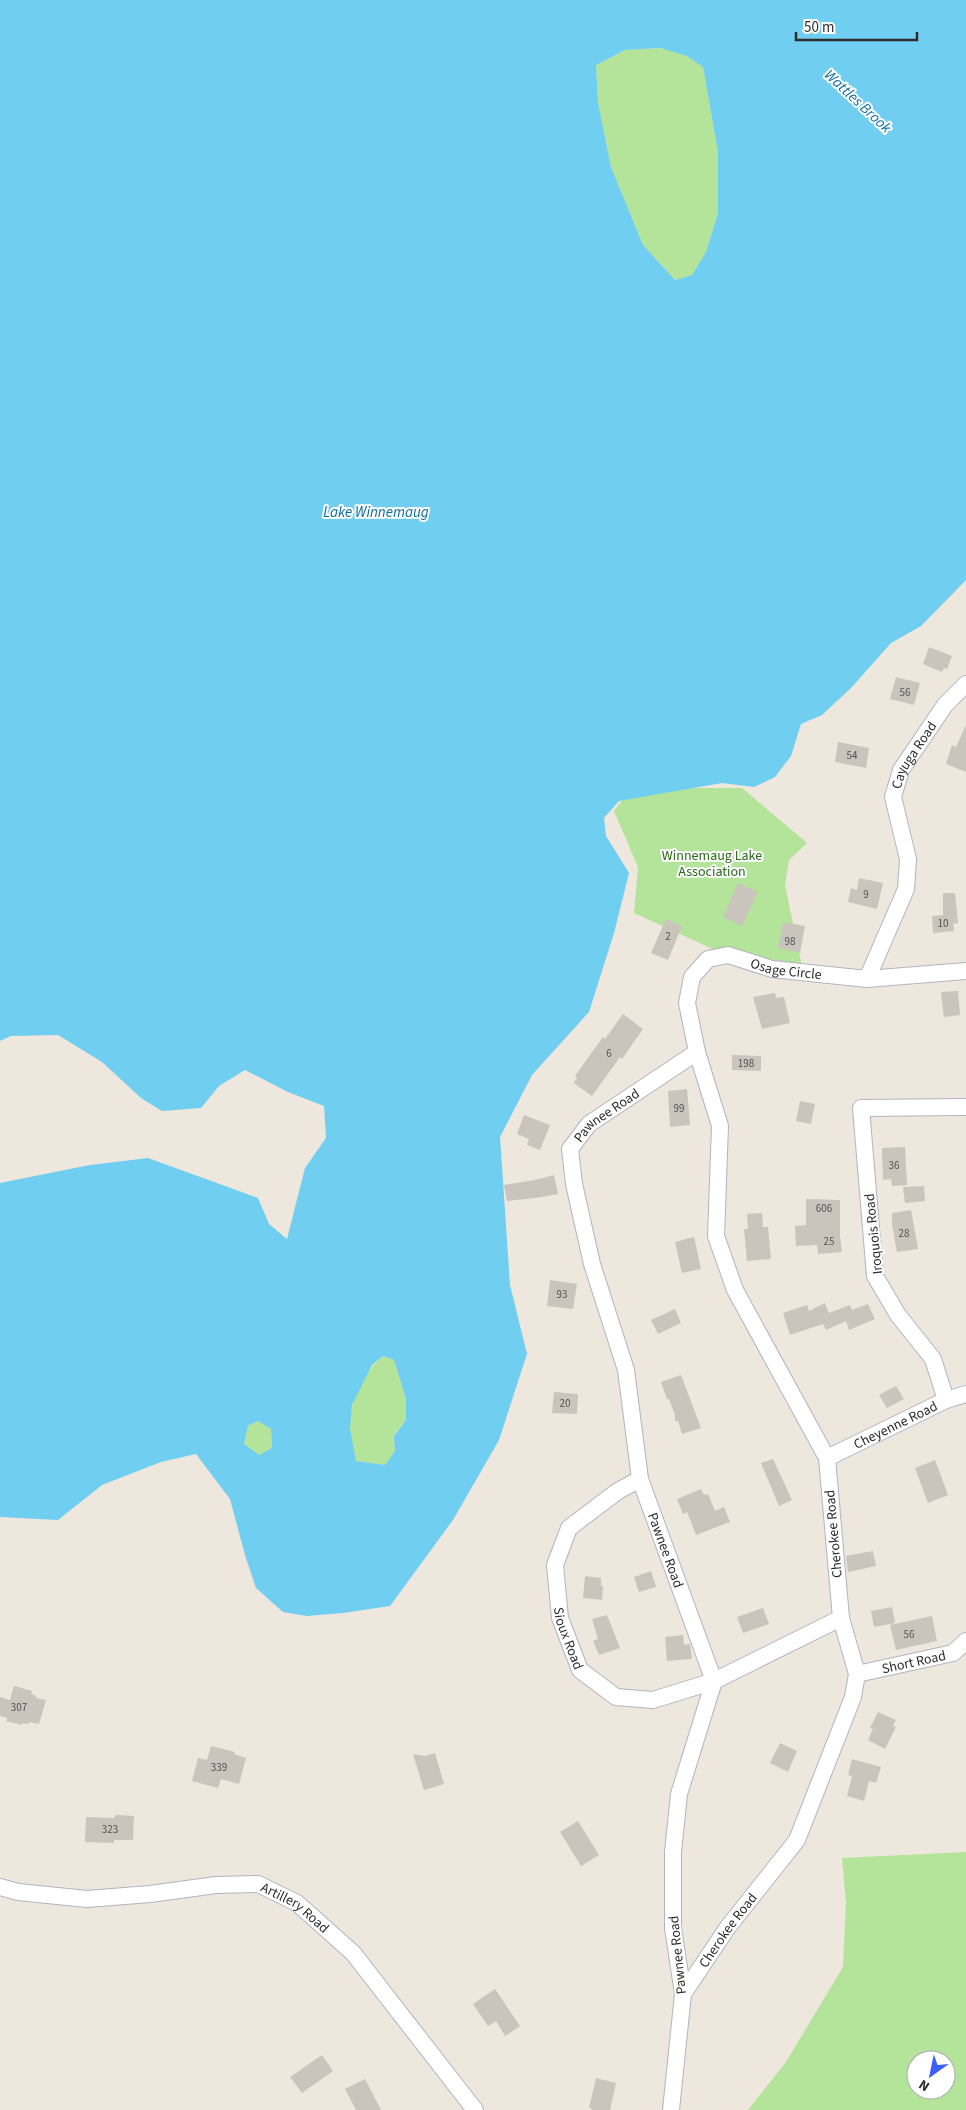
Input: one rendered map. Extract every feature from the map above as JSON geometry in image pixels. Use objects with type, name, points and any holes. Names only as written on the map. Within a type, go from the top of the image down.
[{"type":"street","name":"Cayuga Road","points":[[867,979],[906,889],[908,859],[894,797],[901,770],[946,705],[966,684]]},
{"type":"street","name":"Osage Circle","points":[[697,1052],[687,1003],[692,977],[708,959],[728,955],[772,969],[867,979],[966,971]]},
{"type":"street","name":"Cherokee Road","points":[[683,1994],[728,1927],[797,1840],[853,1697],[858,1674],[841,1618],[826,1458],[735,1290],[716,1236],[720,1126],[697,1052]]},
{"type":"street","name":"Pawnee Road","points":[[671,2110],[683,1994],[673,1928],[673,1852],[679,1794],[714,1681],[640,1479],[626,1370],[592,1264],[574,1184],[570,1149],[589,1124],[697,1052]]},
{"type":"street","name":"Iroquois Road","points":[[946,1400],[933,1360],[898,1315],[875,1276],[861,1108],[966,1107]]},
{"type":"street","name":"Cheyenne Road","points":[[826,1458],[946,1400],[966,1394]]},
{"type":"street","name":"Sioux Road","points":[[640,1479],[618,1491],[569,1528],[555,1564],[560,1618],[580,1670],[616,1697],[653,1700],[714,1681],[841,1618]]},
{"type":"street","name":"Short Road","points":[[858,1674],[953,1653],[966,1641]]},
{"type":"street","name":"Artillery Road","points":[[0,1887],[18,1892],[87,1899],[150,1894],[216,1885],[258,1884],[297,1904],[353,1953],[475,2110]]},
{"type":"green space","points":[[660,48],[688,56],[703,67],[718,152],[718,213],[706,252],[692,275],[675,280],[643,245],[611,167],[598,102],[596,65],[625,50]]},
{"type":"green space","name":"Winnemaug Lake Association","points":[[685,788],[742,788],[807,843],[789,860],[785,885],[802,967],[763,972],[634,913],[638,867],[614,811],[627,794]]},
{"type":"green space","points":[[383,1356],[394,1360],[406,1399],[406,1420],[394,1435],[395,1451],[385,1465],[356,1461],[350,1430],[354,1399],[358,1389],[369,1371]]},
{"type":"green space","points":[[258,1421],[271,1429],[272,1448],[259,1455],[244,1444],[248,1426]]},
{"type":"green space","points":[[966,1852],[966,2110],[748,2110],[786,2062],[843,1967],[846,1903],[842,1858]]},
{"type":"water","name":"Lake Winnemaug","points":[[0,0],[966,0],[966,580],[921,626],[891,643],[851,688],[822,715],[801,724],[791,756],[775,777],[754,787],[722,783],[619,801],[604,818],[606,836],[629,873],[614,933],[589,1012],[532,1075],[500,1137],[510,1285],[527,1354],[499,1440],[453,1520],[390,1606],[307,1616],[283,1612],[256,1588],[230,1499],[196,1454],[161,1462],[102,1485],[58,1520],[0,1517],[0,1183],[90,1165],[148,1158],[258,1198],[269,1224],[287,1239],[305,1168],[326,1138],[324,1106],[288,1092],[245,1070],[219,1086],[201,1108],[162,1111],[141,1098],[102,1062],[58,1035],[11,1036],[0,1041]],"holes":[[[660,48],[687,56],[703,67],[718,152],[718,213],[706,252],[692,275],[675,280],[643,245],[611,167],[598,102],[596,65],[625,50]],[[383,1356],[394,1360],[406,1399],[406,1420],[394,1436],[395,1451],[385,1465],[356,1461],[350,1429],[352,1405],[372,1365]],[[258,1421],[271,1429],[272,1448],[259,1455],[244,1444],[248,1426]]]},
{"type":"building","points":[[929,647],[952,656],[947,669],[944,668],[942,672],[923,664]]},
{"type":"building","points":[[896,677],[920,683],[914,705],[890,699]]},
{"type":"building","points":[[966,725],[966,772],[946,764],[952,745],[956,747]]},
{"type":"building","points":[[838,742],[869,748],[866,768],[835,762]]},
{"type":"building","points":[[859,878],[883,883],[877,909],[848,902],[851,888],[857,890]]},
{"type":"building","points":[[738,883],[758,892],[742,926],[723,917]]},
{"type":"building","points":[[943,893],[955,893],[958,923],[953,924],[954,931],[933,933],[932,916],[943,915]]},
{"type":"building","points":[[666,919],[682,926],[668,960],[651,953]]},
{"type":"building","points":[[783,922],[805,926],[800,953],[778,948]]},
{"type":"building","points":[[958,991],[960,1015],[944,1017],[941,992]]},
{"type":"building","points":[[775,993],[776,998],[784,997],[790,1023],[762,1029],[753,997]]},
{"type":"building","points":[[623,1014],[643,1029],[592,1096],[574,1083],[577,1078],[575,1076],[603,1037],[605,1039]]},
{"type":"building","points":[[732,1055],[761,1056],[761,1071],[732,1070]]},
{"type":"building","points":[[687,1089],[690,1125],[670,1127],[668,1091]]},
{"type":"building","points":[[800,1101],[815,1104],[811,1124],[796,1121]]},
{"type":"building","points":[[524,1115],[550,1125],[540,1150],[527,1145],[529,1139],[517,1134]]},
{"type":"building","points":[[905,1147],[907,1185],[892,1186],[891,1179],[883,1180],[882,1148]]},
{"type":"building","points":[[554,1175],[558,1194],[507,1201],[504,1185]]},
{"type":"building","points":[[924,1186],[925,1201],[905,1203],[903,1187]]},
{"type":"building","points":[[806,1199],[840,1200],[842,1252],[818,1254],[817,1245],[796,1246],[795,1226],[806,1225]]},
{"type":"building","points":[[911,1210],[918,1249],[897,1252],[892,1225],[892,1213]]},
{"type":"building","points":[[762,1213],[763,1227],[768,1227],[771,1259],[747,1261],[744,1229],[748,1229],[747,1214]]},
{"type":"building","points":[[694,1237],[701,1269],[682,1273],[675,1242]]},
{"type":"building","points":[[550,1280],[577,1284],[573,1309],[547,1306]]},
{"type":"building","points":[[825,1303],[829,1313],[850,1305],[852,1310],[868,1304],[875,1319],[849,1330],[846,1321],[826,1330],[823,1324],[790,1335],[783,1313],[807,1305],[809,1311]]},
{"type":"building","points":[[675,1309],[681,1323],[658,1334],[651,1320]]},
{"type":"building","points":[[681,1375],[701,1428],[682,1434],[678,1421],[675,1421],[675,1415],[661,1382]]},
{"type":"building","points":[[896,1386],[904,1399],[887,1408],[879,1395]]},
{"type":"building","points":[[554,1392],[578,1394],[577,1414],[552,1413]]},
{"type":"building","points":[[773,1459],[792,1500],[779,1506],[761,1463]]},
{"type":"building","points":[[935,1460],[948,1495],[928,1503],[915,1468]]},
{"type":"building","points":[[701,1489],[704,1495],[708,1494],[715,1511],[724,1507],[730,1522],[696,1535],[687,1512],[683,1514],[677,1499]]},
{"type":"building","points":[[873,1551],[876,1566],[848,1572],[846,1556]]},
{"type":"building","points":[[651,1571],[656,1587],[639,1592],[634,1577]]},
{"type":"building","points":[[585,1576],[601,1578],[601,1586],[603,1586],[602,1600],[583,1598]]},
{"type":"building","points":[[892,1607],[895,1623],[874,1627],[871,1611]]},
{"type":"building","points":[[763,1608],[769,1624],[743,1633],[737,1617]]},
{"type":"building","points":[[607,1615],[620,1648],[599,1655],[593,1641],[598,1639],[592,1619]]},
{"type":"building","points":[[932,1616],[937,1641],[896,1650],[890,1625]]},
{"type":"building","points":[[683,1635],[684,1645],[690,1644],[692,1659],[667,1661],[665,1637]]},
{"type":"building","points":[[14,1686],[32,1691],[31,1694],[36,1696],[36,1698],[46,1700],[39,1724],[30,1722],[28,1724],[22,1723],[22,1725],[6,1721],[7,1718],[0,1716],[0,1697],[10,1700]]},
{"type":"building","points":[[878,1712],[896,1720],[893,1726],[896,1727],[885,1749],[868,1740],[873,1729],[870,1728]]},
{"type":"building","points":[[780,1743],[797,1751],[788,1772],[770,1763]]},
{"type":"building","points":[[211,1746],[235,1752],[234,1754],[246,1758],[239,1784],[221,1779],[218,1788],[192,1781],[198,1758],[207,1760]]},
{"type":"building","points":[[435,1753],[444,1784],[424,1790],[413,1754],[425,1756]]},
{"type":"building","points":[[852,1759],[881,1767],[876,1783],[869,1781],[864,1801],[847,1796],[852,1776],[848,1775]]},
{"type":"building","points":[[116,1815],[134,1816],[133,1840],[114,1840],[114,1843],[85,1842],[86,1817],[114,1818]]},
{"type":"building","points":[[578,1821],[599,1855],[581,1866],[560,1832]]},
{"type":"building","points":[[495,1989],[520,2026],[505,2036],[496,2021],[488,2026],[473,2004]]},
{"type":"building","points":[[322,2055],[333,2071],[302,2093],[290,2077]]},
{"type":"building","points":[[596,2078],[616,2083],[610,2110],[591,2110],[592,2108],[589,2108]]},
{"type":"building","points":[[365,2079],[381,2110],[356,2110],[345,2089]]},
{"type":"water label","name":"Wattles Brook","points":[[858,101]]}]
